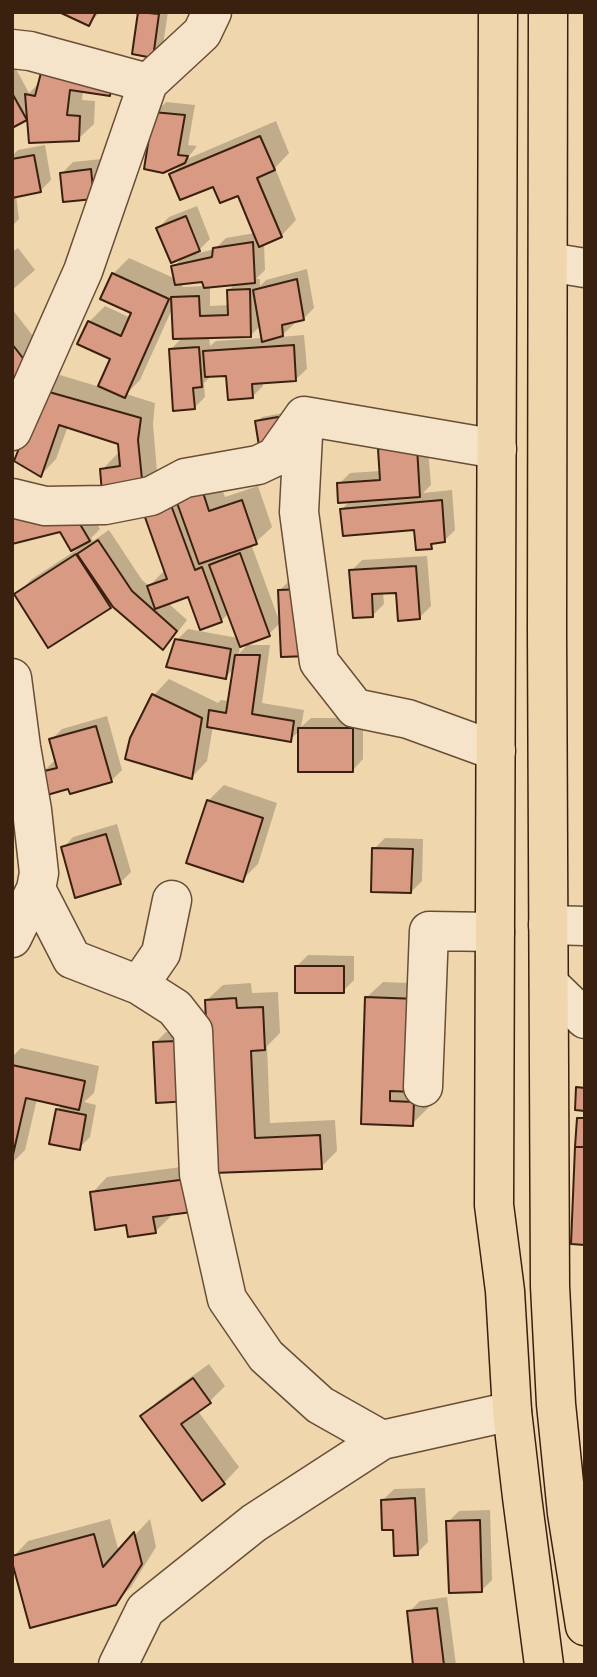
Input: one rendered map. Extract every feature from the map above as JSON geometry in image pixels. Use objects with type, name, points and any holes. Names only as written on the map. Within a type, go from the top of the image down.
[{"type":"main road","points":[[498,12],[494,1205],[505,1291],[512,1411],[544,1665]]},
{"type":"main road","points":[[548,12],[547,630],[566,925],[549,984],[551,1286],[556,1404],[566,1501],[585,1626]]},
{"type":"main road","points":[[505,1291],[551,1286]]},
{"type":"main road","points":[[524,1510],[566,1501]]},
{"type":"street","points":[[12,431],[83,271],[148,83],[202,33],[212,12]]},
{"type":"street","points":[[12,49],[30,51],[148,83]]},
{"type":"street","points":[[548,262],[585,268]]},
{"type":"street","points":[[304,416],[497,449]]},
{"type":"street","points":[[12,498],[45,506],[106,505],[151,496],[185,478],[258,465],[275,457],[304,416]]},
{"type":"street","points":[[304,416],[299,513],[319,662],[355,708],[408,719],[496,751]]},
{"type":"street","points":[[12,678],[39,873],[36,889],[12,937]]},
{"type":"street","points":[[36,889],[72,959],[139,985],[175,1008],[193,1031],[199,1174],[227,1299],[266,1356],[311,1397],[320,1405],[382,1440]]},
{"type":"street","points":[[139,985],[161,953],[172,900]]},
{"type":"street","points":[[423,1087],[429,931],[495,932]]},
{"type":"street","points":[[549,984],[585,1019]]},
{"type":"street","points":[[118,1665],[145,1610],[254,1523],[382,1440],[512,1411]]},
{"type":"building","points":[[59,12],[96,12],[89,26]]},
{"type":"building","points":[[138,12],[159,14],[153,58],[132,54]]},
{"type":"building","points":[[43,65],[112,78],[110,96],[70,90],[67,115],[80,116],[79,141],[29,143],[25,94],[35,96]]},
{"type":"building","points":[[12,93],[27,120],[12,128]]},
{"type":"building","points":[[153,112],[185,115],[178,155],[188,156],[185,163],[163,173],[144,169]]},
{"type":"building","points":[[260,136],[275,170],[257,178],[282,237],[259,247],[238,196],[220,203],[213,187],[180,200],[169,174]]},
{"type":"building","points":[[34,155],[41,192],[12,198],[12,159]]},
{"type":"building","points":[[91,169],[94,199],[63,202],[60,173]]},
{"type":"building","points":[[186,216],[200,251],[171,263],[156,228]]},
{"type":"building","points":[[253,242],[255,283],[204,288],[202,282],[175,285],[171,266],[212,257],[213,248]]},
{"type":"building","points":[[112,273],[169,299],[125,398],[98,386],[110,359],[77,344],[88,321],[121,336],[131,313],[100,299]]},
{"type":"building","points":[[297,279],[304,320],[282,325],[283,336],[262,342],[253,290]]},
{"type":"building","points":[[250,289],[251,337],[173,339],[171,297],[199,296],[200,316],[228,315],[227,290]]},
{"type":"building","points":[[12,344],[29,366],[12,388]]},
{"type":"building","points":[[294,345],[296,381],[252,384],[253,398],[228,400],[226,376],[205,377],[203,351]]},
{"type":"building","points":[[199,347],[202,387],[193,388],[195,409],[173,411],[169,349]]},
{"type":"building","points":[[42,390],[141,418],[138,440],[143,489],[102,493],[100,469],[120,466],[118,444],[59,425],[41,477],[14,461]]},
{"type":"building","points":[[278,417],[282,441],[259,446],[255,421]]},
{"type":"building","points":[[417,447],[420,497],[338,503],[337,483],[380,480],[378,449]]},
{"type":"building","points":[[199,480],[209,511],[242,500],[257,544],[199,564],[172,489]]},
{"type":"building","points":[[168,497],[195,570],[202,567],[222,622],[200,630],[188,597],[155,609],[147,586],[167,579],[141,506]]},
{"type":"building","points":[[442,500],[445,542],[431,544],[432,549],[416,550],[414,530],[343,536],[340,509]]},
{"type":"building","points":[[74,514],[90,541],[71,551],[60,532],[12,544],[12,515]]},
{"type":"building","points":[[98,540],[132,591],[177,631],[163,650],[113,607],[77,554]]},
{"type":"building","points":[[240,553],[270,636],[240,647],[209,565]]},
{"type":"building","points":[[76,554],[111,608],[48,648],[14,594]]},
{"type":"building","points":[[416,566],[420,619],[398,621],[396,593],[372,594],[373,617],[353,618],[349,570]]},
{"type":"building","points":[[306,589],[309,656],[281,657],[278,590]]},
{"type":"building","points":[[175,639],[231,649],[226,679],[166,667]]},
{"type":"building","points":[[235,655],[260,655],[252,714],[294,721],[291,742],[207,727],[209,710],[226,713]]},
{"type":"building","points":[[152,694],[202,718],[192,779],[125,759],[130,738]]},
{"type":"building","points":[[96,726],[112,782],[70,794],[68,789],[47,795],[40,772],[57,768],[49,739]]},
{"type":"building","points":[[298,728],[353,728],[353,772],[298,772]]},
{"type":"building","points":[[207,800],[263,818],[243,882],[186,863]]},
{"type":"building","points":[[106,834],[121,884],[75,898],[61,847]]},
{"type":"building","points":[[372,848],[413,849],[411,893],[371,892]]},
{"type":"building","points":[[295,966],[344,966],[344,993],[295,993]]},
{"type":"building","points":[[365,997],[418,999],[415,1092],[390,1091],[390,1101],[414,1102],[413,1126],[361,1124]]},
{"type":"building","points":[[236,998],[237,1008],[263,1007],[265,1050],[251,1051],[255,1138],[320,1135],[322,1169],[213,1173],[205,1000]]},
{"type":"building","points":[[177,1041],[190,1101],[156,1103],[153,1042]]},
{"type":"building","points":[[12,1065],[85,1081],[79,1110],[26,1098],[12,1159]]},
{"type":"building","points":[[576,1087],[585,1088],[585,1111],[575,1110]]},
{"type":"building","points":[[56,1109],[86,1115],[80,1150],[49,1144]]},
{"type":"building","points":[[577,1118],[585,1118],[585,1147],[575,1147]]},
{"type":"building","points":[[575,1147],[585,1147],[585,1245],[571,1244]]},
{"type":"building","points":[[187,1179],[192,1212],[153,1217],[156,1233],[128,1237],[126,1225],[95,1230],[90,1192]]},
{"type":"building","points":[[193,1378],[211,1403],[181,1424],[225,1484],[202,1501],[140,1416]]},
{"type":"building","points":[[415,1498],[418,1555],[394,1556],[393,1530],[382,1530],[381,1500]]},
{"type":"building","points":[[480,1520],[482,1592],[449,1593],[446,1521]]},
{"type":"building","points":[[134,1532],[142,1564],[116,1605],[30,1628],[12,1556],[94,1534],[103,1567]]},
{"type":"building","points":[[437,1608],[444,1665],[413,1665],[407,1611]]}]
